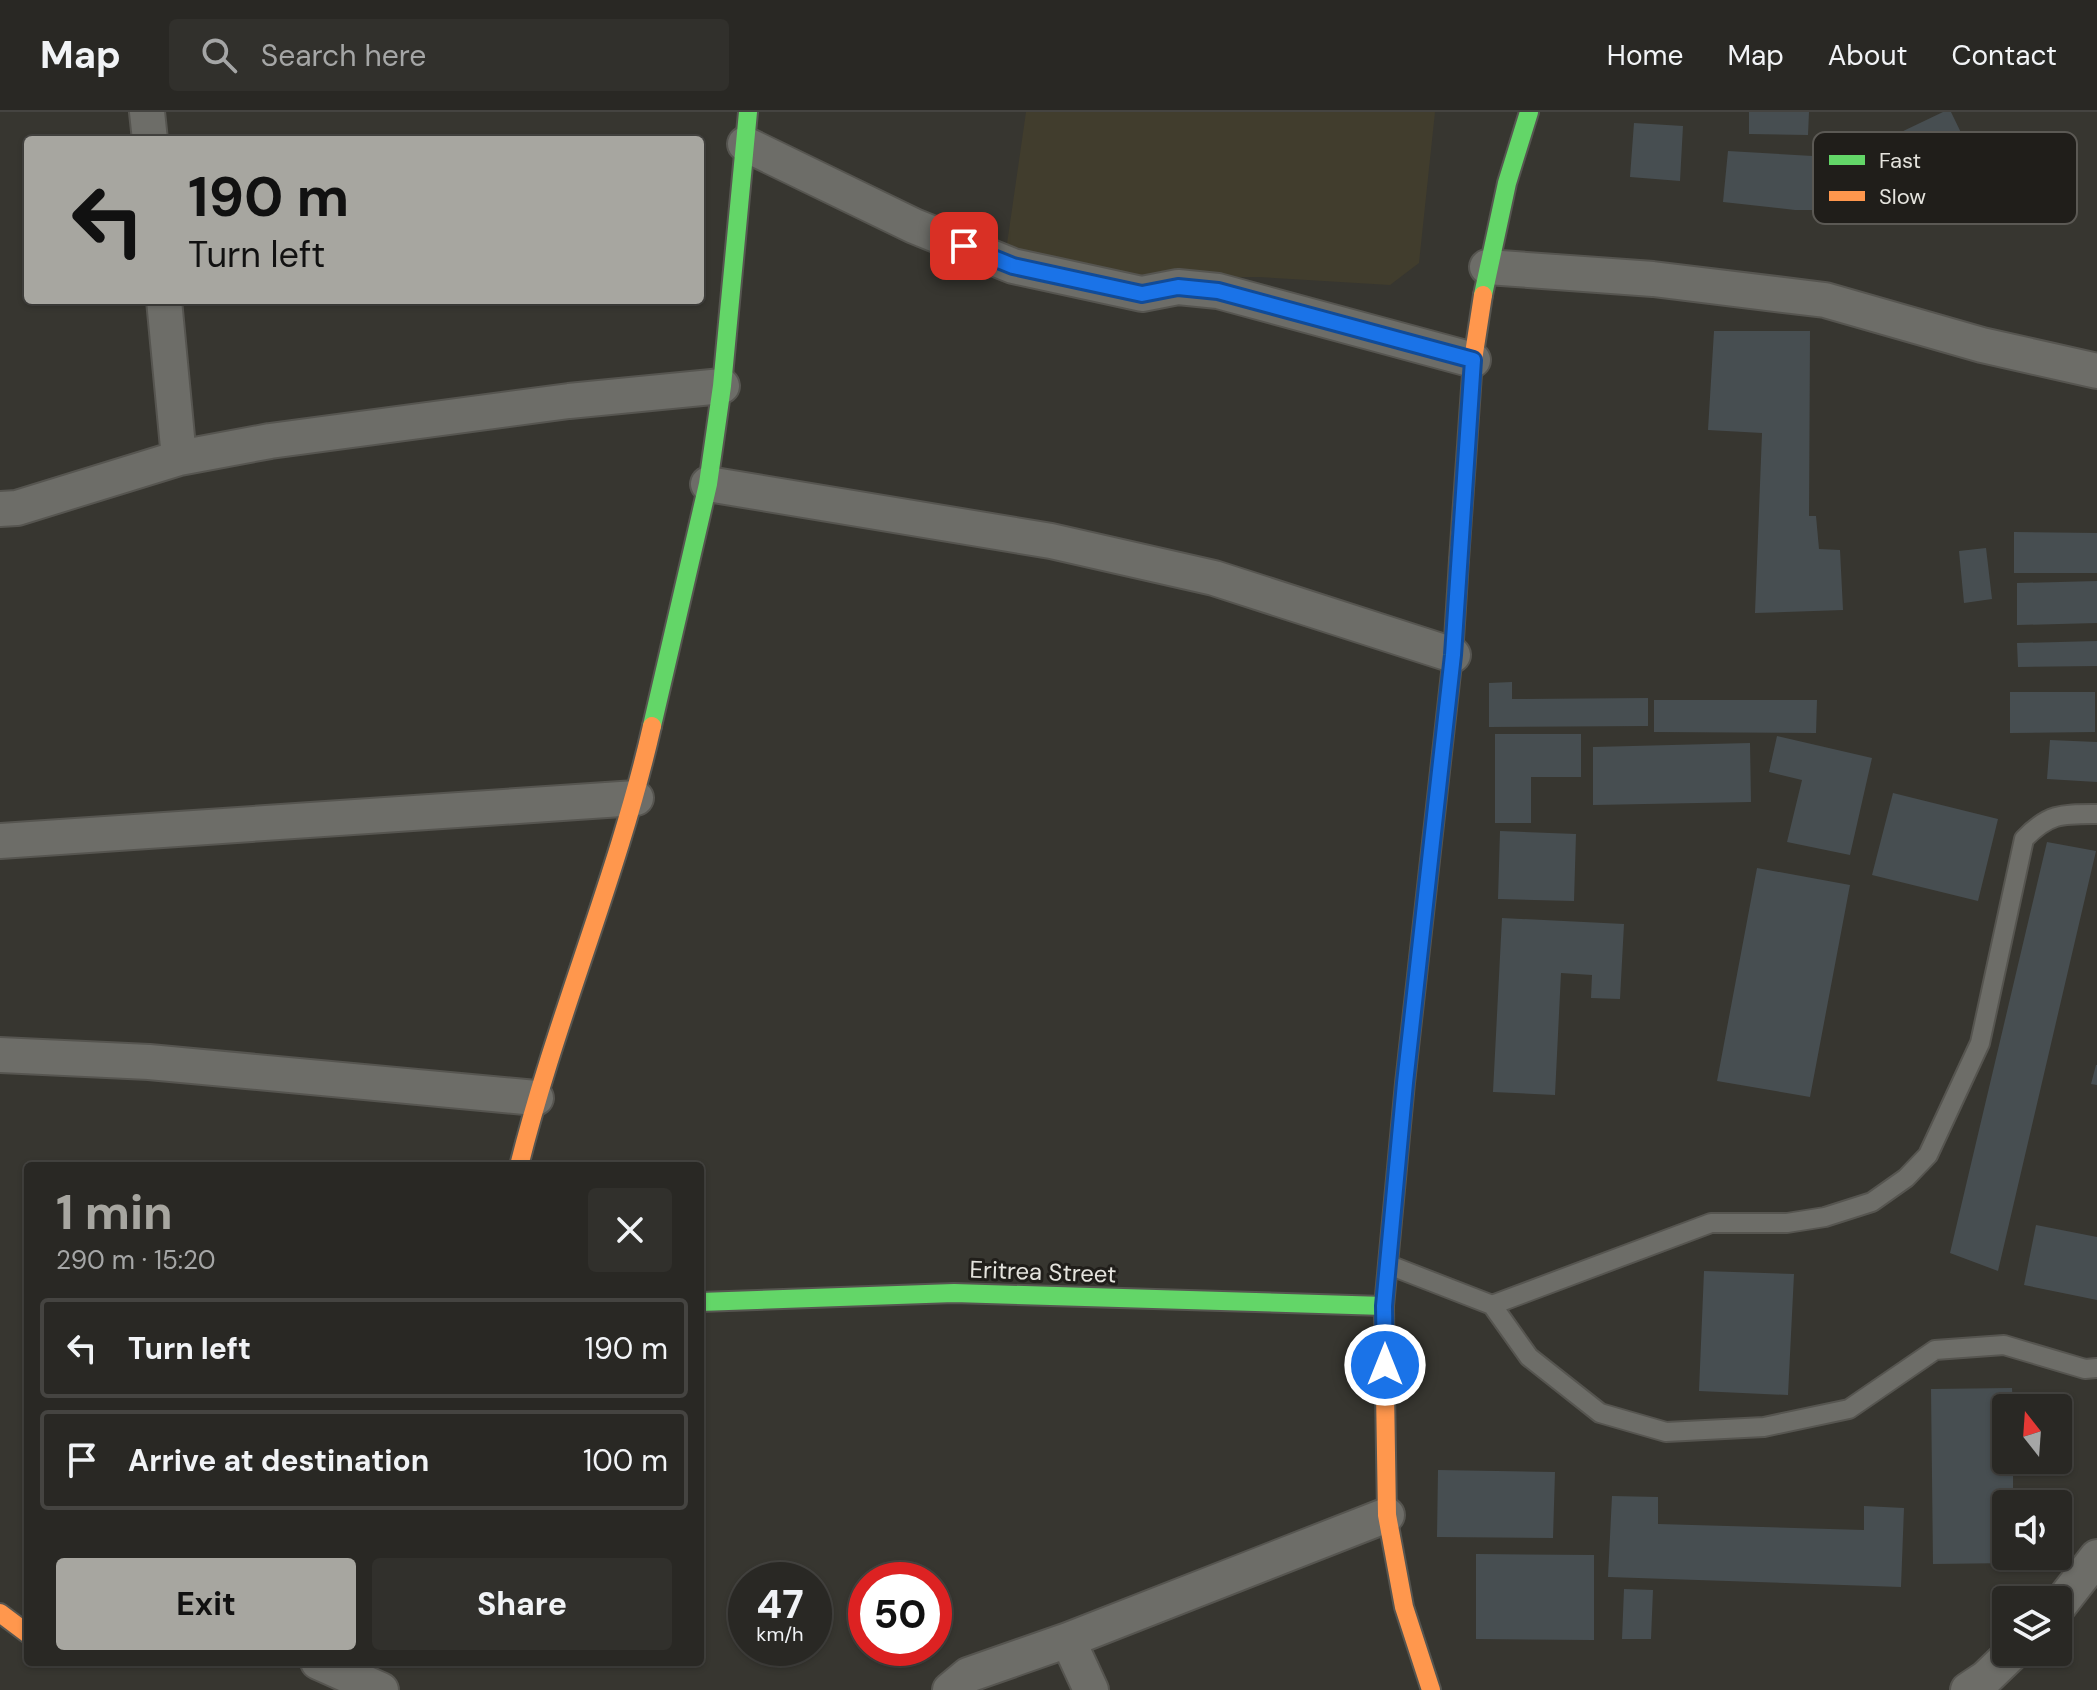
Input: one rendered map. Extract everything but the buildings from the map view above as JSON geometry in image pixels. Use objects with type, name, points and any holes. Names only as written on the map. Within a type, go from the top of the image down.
[{"type":"street","points":[[147,112],[150,136]]},
{"type":"street","points":[[1431,1690],[1404,1607],[1387,1515],[1384,1306],[1453,655],[1473,360],[1487,267],[1507,183],[1529,112]]},
{"type":"street","points":[[520,1162],[536,1098],[636,798],[708,484],[722,386],[747,128],[914,226],[1013,266],[1142,294],[1178,287],[1218,291],[1473,360]]},
{"type":"street","points":[[1487,267],[1653,279],[1825,300],[1982,345],[2097,371]]},
{"type":"street","points":[[164,304],[179,458]]},
{"type":"street","points":[[0,509],[17,508],[179,458],[270,441],[722,386]]},
{"type":"street","points":[[708,484],[1051,541],[1214,578],[1453,655]]},
{"type":"street","points":[[0,841],[636,798]]},
{"type":"street","points":[[0,1055],[149,1062],[536,1098]]},
{"type":"street","name":"Eritrea Street","points":[[704,1302],[954,1293],[1384,1306]]},
{"type":"street","points":[[950,1690],[968,1675],[1068,1640],[1387,1515]]},
{"type":"street","points":[[2072,1589],[2097,1557]]},
{"type":"street","points":[[0,1613],[24,1631]]},
{"type":"street","points":[[1068,1640],[1091,1690]]},
{"type":"street","points":[[324,1666],[348,1683],[381,1690]]},
{"type":"street","points":[[1968,1690],[1998,1666]]},
{"type":"lane","points":[[1492,1305],[1711,1223],[1787,1223],[1825,1217],[1872,1202],[1906,1178],[1928,1155],[1980,1043],[2024,839],[2041,822],[2062,814],[2097,814]]},
{"type":"lane","points":[[1389,1265],[1492,1305],[1529,1357],[1600,1413],[1666,1432],[1764,1427],[1849,1409],[1935,1350],[2004,1345],[2085,1369],[2097,1368]]},
{"type":"shaded area","points":[[1026,112],[1435,112],[1419,263],[1390,285],[1258,277],[1121,278],[1006,251]]},
{"type":"traffic: fast","points":[[652,726],[708,484],[722,386],[748,112]]},
{"type":"traffic: fast","points":[[1483,295],[1507,183],[1529,112]]},
{"type":"traffic: fast","points":[[1385,1391],[1384,1306],[1405,1083],[1453,655],[1459,560]]},
{"type":"traffic: fast","points":[[704,1302],[954,1293],[1384,1306]]},
{"type":"traffic: slow","points":[[1459,560],[1473,360],[1483,295]]},
{"type":"traffic: slow","points":[[520,1162],[551,1055],[622,837],[652,726]]},
{"type":"traffic: slow","points":[[1385,1391],[1387,1515],[1404,1607],[1431,1690]]},
{"type":"traffic: slow","points":[[0,1613],[24,1631]]},
{"type":"route","points":[[964,246],[1013,266],[1142,294],[1178,287],[1218,291],[1473,360],[1453,655],[1405,1083],[1384,1306],[1385,1365]]}]
